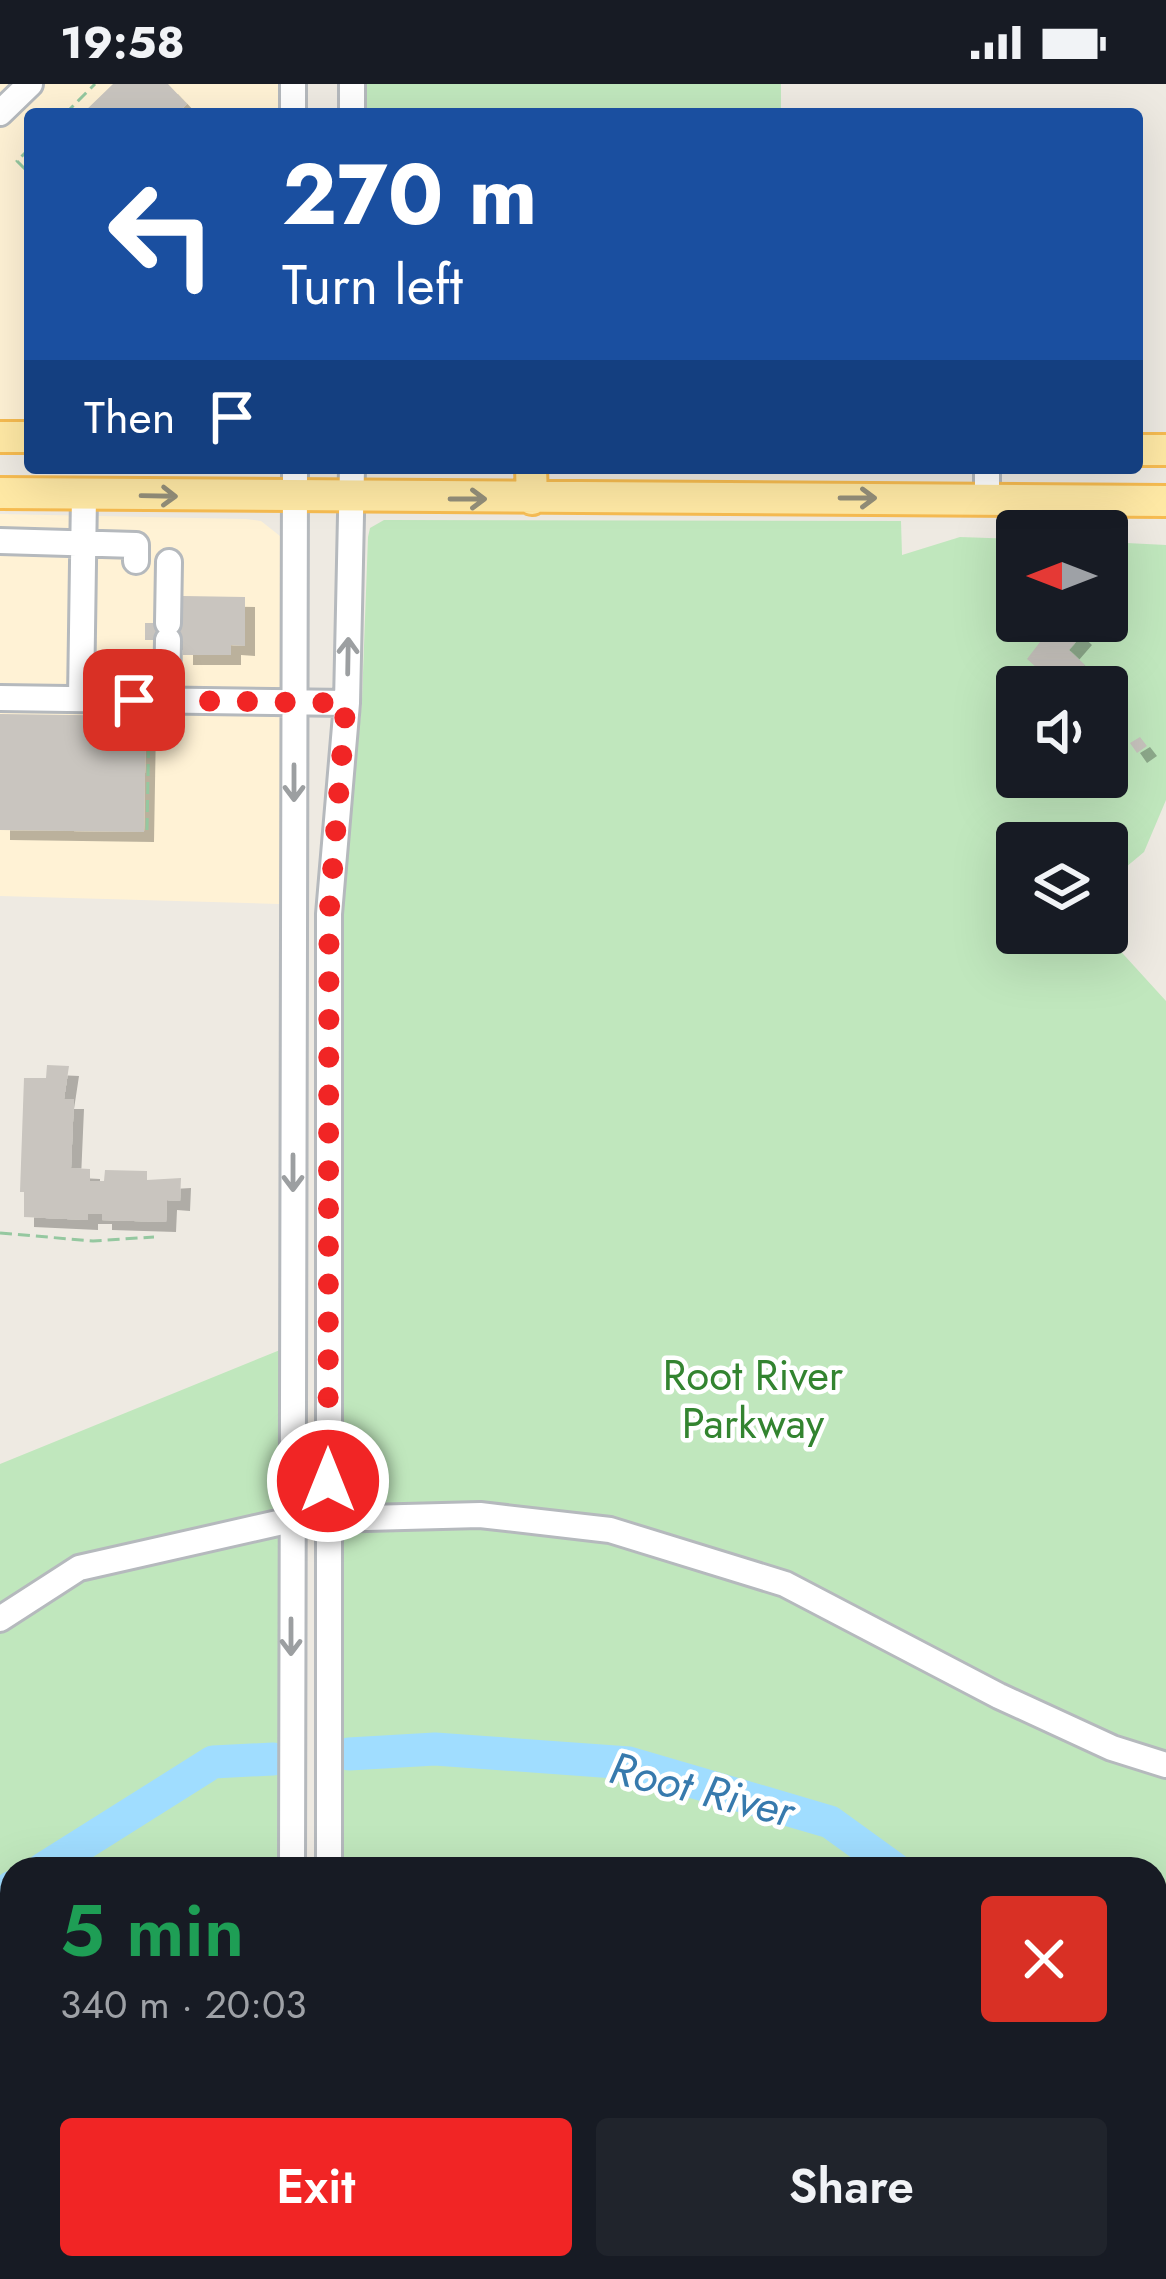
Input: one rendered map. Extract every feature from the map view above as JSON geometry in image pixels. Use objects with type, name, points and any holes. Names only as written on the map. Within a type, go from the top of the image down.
[{"type":"main road","points":[[0,493],[84,481],[987,483],[1166,501]]},
{"type":"street","points":[[0,113],[30,84]]},
{"type":"street","points":[[81,699],[84,481]]},
{"type":"street","points":[[292,1857],[294,483]]},
{"type":"street","points":[[329,1857],[329,914],[346,703],[352,483]]},
{"type":"street","points":[[0,541],[136,544],[136,561]]},
{"type":"street","points":[[158,707],[168,632],[169,562]]},
{"type":"street","points":[[0,698],[81,699],[158,707],[346,703]]},
{"type":"street","points":[[0,1619],[79,1568],[291,1520],[481,1515],[610,1530],[785,1584],[1000,1696],[1112,1748],[1166,1765]]},
{"type":"street","points":[[292,1762],[328,1762]]},
{"type":"path","points":[[70,108],[95,84]]},
{"type":"path","points":[[147,830],[158,707]]},
{"type":"path","points":[[0,1233],[93,1240],[154,1237]]},
{"type":"shaded area","points":[[0,84],[280,84],[280,108],[24,108],[24,423],[0,423]]},
{"type":"shaded area","points":[[0,514],[246,519],[261,521],[280,536],[279,904],[0,896]]},
{"type":"green space","points":[[366,84],[781,84],[781,108],[366,108]]},
{"type":"green space","name":"Root River Parkway","points":[[384,520],[901,521],[902,555],[960,537],[996,538],[996,642],[1128,642],[1128,543],[1166,545],[1166,800],[1144,852],[1128,865],[1128,822],[996,822],[996,954],[1123,954],[1166,1001],[1166,1857],[341,1857],[342,921],[362,700],[368,537],[370,528]]},
{"type":"green space","points":[[280,1350],[281,1857],[0,1857],[0,1464]]},
{"type":"building","points":[[113,84],[168,84],[187,104],[183,108],[88,108]]},
{"type":"building","points":[[183,596],[245,597],[245,646],[231,645],[231,655],[183,655],[183,640],[145,640],[145,623],[183,623]]},
{"type":"building","points":[[1040,642],[1076,642],[1069,650],[1085,665],[1035,666],[1027,659]]},
{"type":"building","points":[[0,714],[146,716],[144,832],[0,830]]},
{"type":"building","points":[[1140,737],[1147,746],[1137,753],[1130,743]]},
{"type":"building","points":[[47,1065],[69,1066],[64,1099],[74,1099],[71,1168],[90,1169],[90,1181],[104,1181],[105,1170],[147,1171],[147,1180],[181,1178],[180,1201],[167,1200],[166,1222],[102,1220],[102,1214],[88,1214],[88,1220],[24,1217],[24,1192],[20,1192],[24,1078],[46,1078]]},
{"type":"waterway","name":"Root River","points":[[349,1754],[435,1749],[629,1763],[830,1822],[878,1857]]},
{"type":"waterway","name":"Root River","points":[[62,1857],[213,1762],[273,1759]]},
{"type":"route","points":[[134,700],[346,703],[329,914],[328,1481]]}]
